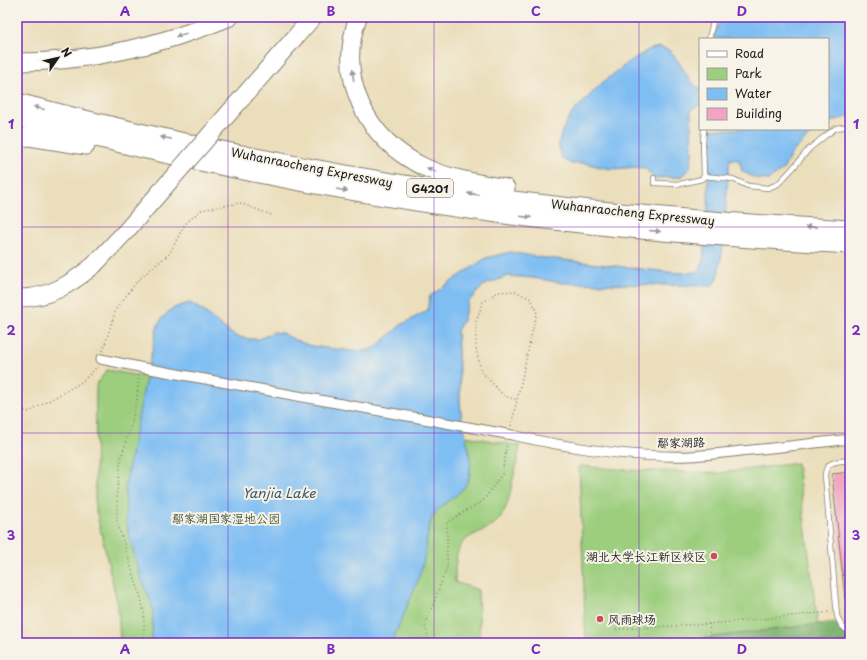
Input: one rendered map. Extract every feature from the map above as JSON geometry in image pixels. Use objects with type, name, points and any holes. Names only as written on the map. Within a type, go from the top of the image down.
[{"type":"highway","points":[[17,62],[70,59],[123,51],[177,36],[230,17]]},
{"type":"highway","points":[[294,32],[302,17]]},
{"type":"highway","points":[[17,298],[32,297],[52,292],[74,280],[91,262],[127,230],[294,32],[313,17]]},
{"type":"highway","points":[[358,17],[353,34],[351,55],[352,76],[357,96],[367,116],[379,133],[399,152],[411,160],[424,167],[461,180],[548,196],[690,218]]},
{"type":"highway","name":"Wuhanraocheng Expressway","points":[[17,102],[111,126],[183,142],[371,179],[521,201],[586,208],[690,218],[850,229]]},
{"type":"highway","name":"Wuhanraocheng Expressway","points":[[17,118],[233,169],[319,186],[448,207],[577,224],[716,236],[850,245]]},
{"type":"highway","points":[[17,138],[29,137],[93,147],[209,172],[319,186]]},
{"type":"highway","points":[[17,290],[49,285],[91,262]]},
{"type":"street","name":"鄢家湖路","points":[[101,359],[586,449],[638,454],[690,456],[850,439]]},
{"type":"lane","points":[[709,38],[713,21],[716,17]]},
{"type":"lane","points":[[654,178],[654,183],[680,184],[702,179],[704,176],[732,179],[748,186],[768,188],[778,184],[809,149],[825,136],[836,128],[850,126]]},
{"type":"lane","points":[[704,130],[704,176]]},
{"type":"lane","points":[[850,460],[829,464],[826,468],[825,475],[836,611],[839,622],[843,628],[850,632]]},
{"type":"path","points":[[17,407],[29,412],[82,382],[100,364],[116,309],[139,279],[169,254],[185,224],[201,210],[240,203],[274,216]]},
{"type":"path","points":[[430,643],[425,626],[447,567],[447,522],[483,501],[502,474],[537,311],[531,299],[516,291],[498,292],[483,302],[476,322],[476,348],[481,371],[504,396],[517,400]]},
{"type":"path","points":[[139,367],[137,398],[132,422],[121,458],[117,493],[117,522],[141,598],[144,613],[144,643]]},
{"type":"path","points":[[616,629],[709,624],[836,611]]},
{"type":"path","points":[[709,624],[711,643]]},
{"type":"green space","name":"Yanjia Lake","points":[[107,370],[520,446],[506,507],[502,515],[497,522],[465,540],[460,546],[457,554],[455,564],[455,582],[478,590],[480,643],[120,643],[118,606],[95,506],[96,385]]},
{"type":"green space","name":"湖北大学长江新区校区","points":[[797,463],[818,625],[675,643],[586,643],[579,466],[627,470],[719,473]]},
{"type":"green space","points":[[835,622],[841,631],[850,636],[850,643],[681,643],[681,641]]},
{"type":"water","points":[[722,17],[850,17],[850,116],[829,123],[829,38],[715,38],[715,33]]},
{"type":"water","points":[[660,47],[670,51],[688,77],[696,87],[699,88],[699,105],[691,109],[692,154],[690,168],[680,177],[654,178],[645,168],[636,167],[613,169],[585,163],[572,164],[562,159],[558,144],[563,129],[573,112],[602,83],[629,62],[650,49]]},
{"type":"water","name":"Yanjia Lake","points":[[709,130],[817,130],[791,154],[783,170],[768,180],[757,179],[742,171],[739,160],[730,159],[723,248],[717,279],[712,286],[563,283],[508,276],[484,285],[468,302],[463,320],[457,331],[461,410],[469,450],[471,466],[470,473],[468,481],[459,493],[441,507],[432,518],[419,575],[413,593],[393,639],[393,643],[152,643],[152,605],[140,575],[129,535],[126,519],[125,487],[156,332],[162,318],[168,312],[174,308],[190,303],[202,310],[235,336],[259,339],[274,332],[282,333],[311,346],[352,351],[369,350],[376,347],[401,325],[427,311],[430,296],[486,258],[510,252],[538,257],[677,273],[698,272],[703,262],[708,206]]},
{"type":"building","points":[[850,472],[850,599],[845,599],[832,474]]},
{"type":"place","name":"湖北大学长江新区校区","points":[[714,556]]},
{"type":"place","name":"风雨球场","points":[[600,619]]},
{"type":"park label","name":"鄢家湖国家湿地公园","points":[[226,518]]}]
